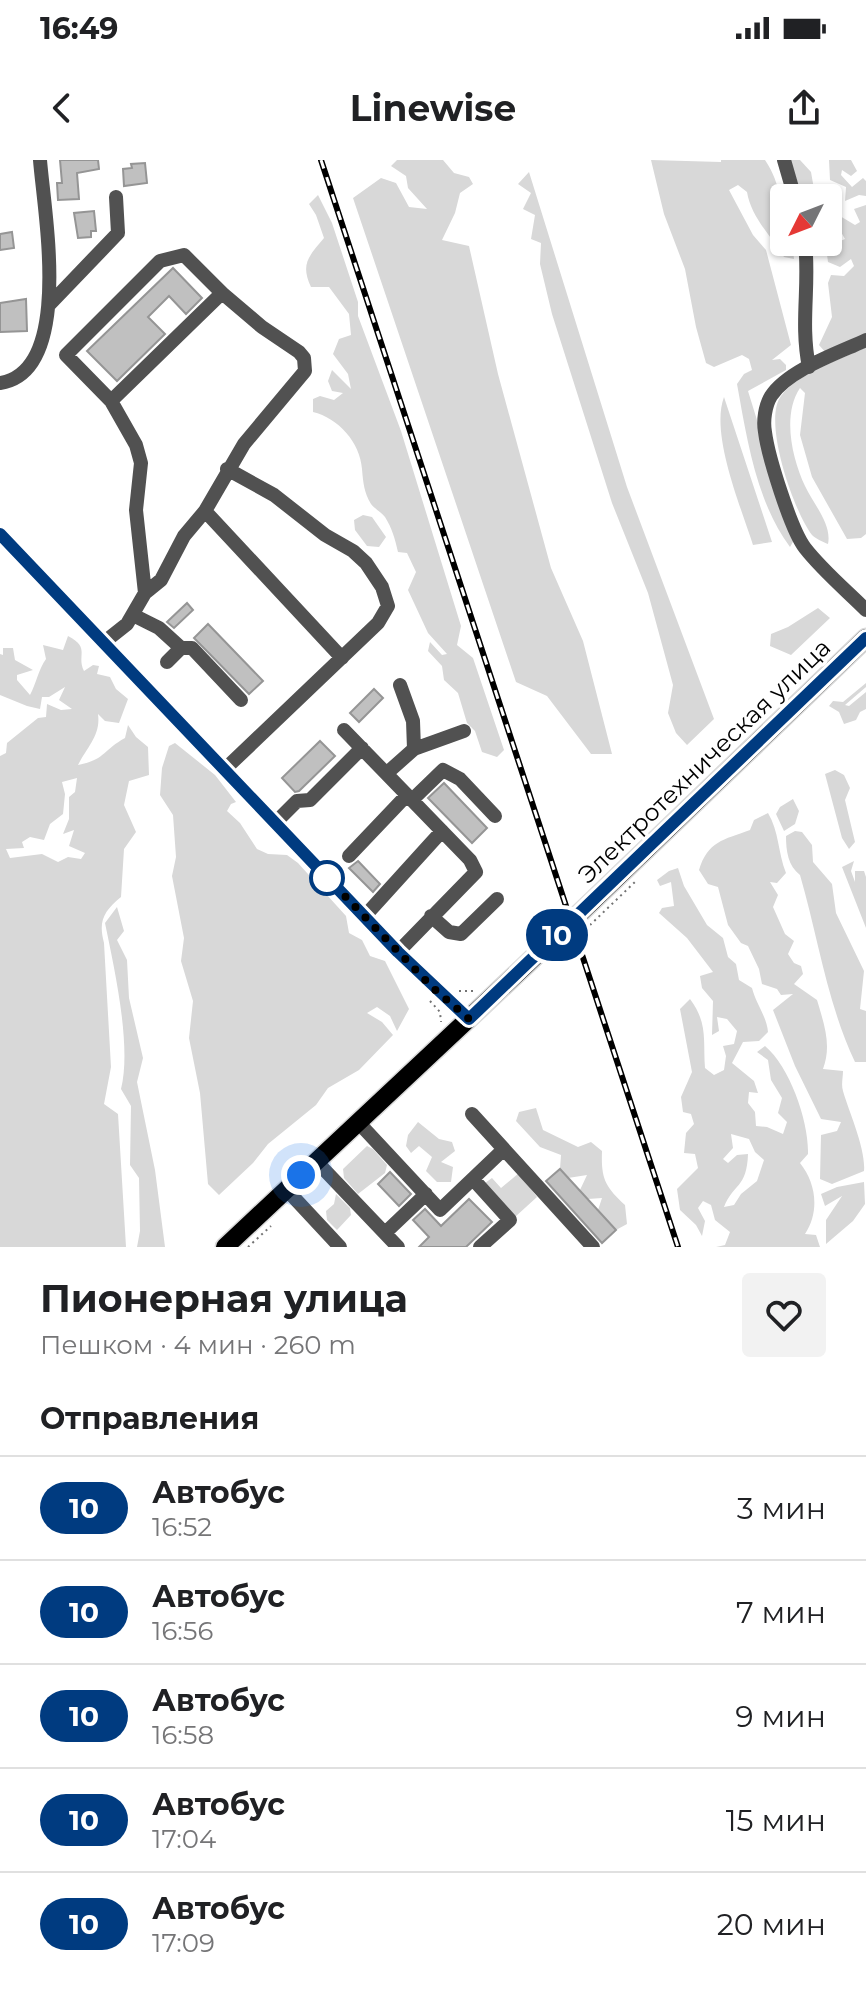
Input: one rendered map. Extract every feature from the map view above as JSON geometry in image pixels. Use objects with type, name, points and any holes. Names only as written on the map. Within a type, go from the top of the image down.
[{"type":"main road","name":"Электротехническая улица","points":[[225,1247],[469,1019],[866,638]]},
{"type":"street","points":[[0,383],[23,373],[36,360],[46,324],[49,305],[40,160]]},
{"type":"street","points":[[784,160],[791,184]]},
{"type":"street","points":[[49,305],[114,240],[118,233],[116,197]]},
{"type":"street","points":[[66,355],[160,261],[184,255],[262,327],[299,352],[305,365],[305,371],[227,469],[205,511],[184,536],[161,580],[145,593],[127,624],[103,643]]},
{"type":"street","points":[[807,256],[803,339],[809,367]]},
{"type":"street","points":[[111,401],[222,293]]},
{"type":"street","points":[[866,340],[783,383],[770,397],[765,415],[765,433],[792,525],[805,548],[866,610]]},
{"type":"street","points":[[42,345],[66,355],[111,401],[136,445],[141,463],[136,510],[145,593]]},
{"type":"street","points":[[224,770],[385,614],[388,598],[366,563],[353,551],[325,535],[274,495],[227,469]]},
{"type":"street","points":[[205,511],[342,658]]},
{"type":"street","points":[[0,534],[364,917],[469,1019]]},
{"type":"street","points":[[133,615],[159,628],[181,648],[192,648],[241,700]]},
{"type":"street","points":[[167,662],[181,648]]},
{"type":"street","points":[[400,685],[413,721],[414,749]]},
{"type":"street","points":[[344,730],[470,860],[476,872],[398,952]]},
{"type":"street","points":[[387,773],[414,749],[464,731]]},
{"type":"street","points":[[275,823],[297,801],[310,800],[362,748]]},
{"type":"street","points":[[349,856],[443,770],[460,779],[495,816]]},
{"type":"street","points":[[364,917],[442,831]]},
{"type":"street","points":[[431,916],[449,932],[461,934],[497,899]]},
{"type":"street","points":[[472,1114],[593,1247]]},
{"type":"street","points":[[358,1122],[440,1210],[504,1149]]},
{"type":"street","points":[[316,1161],[398,1247]]},
{"type":"street","points":[[473,1179],[510,1220],[480,1247]]},
{"type":"street","points":[[286,1189],[336,1246]]},
{"type":"street","points":[[385,1233],[426,1194]]},
{"type":"path","points":[[454,989],[464,993],[481,991]]},
{"type":"path","points":[[430,1001],[440,1012],[441,1028]]},
{"type":"shaded area","points":[[397,160],[443,160],[454,173],[469,177],[473,184],[460,193],[455,213],[442,240],[469,246],[498,374],[551,568],[583,641],[612,754],[591,754],[547,696],[516,682],[353,198],[381,178],[396,183],[409,207],[427,209],[408,188],[406,176],[391,166]]},
{"type":"shaded area","points":[[651,160],[765,160],[775,179],[776,184],[770,184],[770,237],[753,210],[747,192],[738,185],[729,190],[753,235],[766,250],[791,345],[772,360],[780,359],[786,370],[748,391],[794,540],[790,547],[769,510],[749,448],[737,384],[744,374],[752,370],[749,359],[742,355],[714,367],[706,363],[685,269],[664,214]]},
{"type":"shaded area","points":[[790,160],[800,160],[811,172],[813,184],[798,184]]},
{"type":"shaded area","points":[[829,160],[851,160],[857,171],[851,176],[842,170],[841,175],[852,187],[863,178],[866,181],[866,196],[859,195],[845,201],[846,187],[830,180]]},
{"type":"shaded area","points":[[529,172],[627,487],[714,719],[687,745],[676,733],[668,713],[673,685],[648,593],[612,503],[552,314],[540,264],[541,243],[531,239],[535,215],[523,209],[531,193],[518,184]]},
{"type":"shaded area","points":[[318,195],[332,223],[358,302],[358,316],[401,431],[461,626],[457,645],[473,658],[504,750],[497,757],[482,752],[475,731],[467,723],[458,693],[444,680],[442,666],[428,651],[430,642],[442,655],[447,654],[428,633],[408,590],[416,572],[407,553],[398,552],[385,517],[369,500],[357,450],[339,426],[313,412],[313,399],[320,396],[334,400],[343,393],[332,391],[328,381],[332,370],[351,389],[348,374],[333,354],[339,339],[351,335],[349,314],[329,287],[311,287],[306,272],[310,255],[324,238],[309,204]]},
{"type":"shaded area","points":[[866,205],[866,335],[826,353],[819,345],[832,317],[828,283],[831,275],[844,276],[854,266],[851,259],[840,267],[828,262],[827,256],[842,256],[842,240],[845,239],[842,217],[855,225],[860,222],[854,209]]},
{"type":"shaded area","points":[[866,347],[866,534],[861,538],[847,539],[812,477],[800,435],[805,393],[800,388],[791,411],[791,437],[796,463],[825,522],[828,544],[812,535],[789,488],[778,445],[776,408],[781,396],[798,381]]},
{"type":"shaded area","points":[[724,397],[772,542],[753,545],[735,491],[721,430]]},
{"type":"shaded area","points":[[363,515],[372,517],[386,537],[379,547],[367,546],[355,530],[354,520]]},
{"type":"shaded area","points":[[818,608],[830,618],[791,655],[770,646],[771,634]]},
{"type":"shaded area","points":[[68,636],[75,640],[81,648],[84,671],[93,665],[99,666],[97,674],[110,677],[116,689],[128,699],[119,723],[105,721],[98,714],[95,735],[78,765],[99,757],[125,738],[128,725],[148,747],[149,775],[129,781],[124,805],[136,832],[124,849],[121,897],[110,907],[102,922],[111,1067],[104,1104],[118,1114],[126,1247],[0,1247],[0,756],[6,753],[7,743],[38,718],[46,717],[47,704],[61,710],[72,709],[59,700],[65,687],[49,697],[42,697],[40,709],[0,695],[0,654],[3,655],[3,648],[13,648],[15,660],[33,670],[17,675],[17,680],[30,695],[46,659],[43,645],[63,650]],"holes":[[[77,778],[75,792],[69,797],[69,819],[63,834],[74,830],[69,846],[85,853],[81,859],[68,857],[58,862],[42,854],[10,858],[6,849],[24,848],[22,842],[30,837],[44,840],[50,824],[63,814],[65,794],[62,782]]]},
{"type":"shaded area","points":[[866,683],[866,687],[845,705],[849,706],[866,692],[866,709],[860,712],[856,720],[844,724],[839,712],[829,706],[833,701],[843,702]]},
{"type":"shaded area","points":[[175,743],[215,775],[236,802],[227,811],[240,823],[257,849],[268,854],[287,855],[298,863],[346,916],[349,933],[362,940],[370,956],[385,961],[409,1009],[397,1031],[390,1016],[377,1007],[367,1013],[382,1022],[393,1035],[359,1070],[328,1088],[316,1105],[268,1144],[219,1195],[208,1184],[200,1093],[189,1038],[193,1001],[181,961],[184,938],[172,876],[176,857],[173,815],[160,795],[162,768],[169,746]]},
{"type":"shaded area","points":[[835,770],[844,775],[850,788],[845,800],[855,842],[849,849],[842,838],[825,774]]},
{"type":"shaded area","points":[[793,799],[799,811],[795,824],[784,831],[776,814],[780,807]]},
{"type":"shaded area","points":[[768,813],[786,873],[777,883],[770,882],[778,895],[773,907],[785,934],[794,941],[788,954],[794,963],[801,966],[803,974],[794,984],[817,1000],[827,1043],[823,1069],[843,1071],[842,1089],[864,1162],[864,1171],[832,1184],[820,1179],[821,1135],[837,1131],[841,1122],[821,1119],[795,1066],[773,1010],[793,994],[781,995],[777,989],[762,984],[748,946],[741,943],[728,925],[718,887],[708,884],[699,870],[712,847],[724,839],[750,830],[754,820]]},
{"type":"shaded area","points":[[795,831],[802,832],[812,845],[813,862],[832,884],[836,913],[864,971],[860,1009],[866,1011],[866,1062],[855,1062],[837,1017],[800,875],[790,863],[787,853],[786,836]]},
{"type":"shaded area","points":[[854,861],[851,871],[855,882],[855,871],[864,871],[866,877],[866,928],[842,867]]},
{"type":"shaded area","points":[[678,868],[684,886],[707,925],[723,938],[728,957],[736,964],[739,980],[752,988],[766,1021],[768,1032],[759,1041],[743,1042],[732,1063],[754,1081],[758,1093],[749,1092],[748,1103],[755,1112],[756,1126],[783,1134],[787,1122],[778,1113],[782,1098],[771,1080],[768,1060],[757,1052],[765,1046],[790,1081],[801,1111],[807,1141],[808,1154],[800,1163],[810,1179],[814,1197],[813,1216],[805,1234],[816,1235],[820,1247],[716,1247],[725,1245],[730,1232],[715,1220],[711,1205],[703,1201],[698,1208],[705,1221],[702,1236],[696,1225],[680,1210],[677,1189],[698,1168],[695,1154],[684,1153],[686,1133],[694,1124],[691,1114],[683,1112],[681,1097],[692,1072],[680,1009],[690,999],[696,1008],[704,1032],[705,1068],[714,1075],[724,1070],[726,1056],[723,1046],[734,1044],[737,1031],[727,1019],[717,1017],[719,1031],[712,1035],[713,1001],[702,988],[700,976],[713,972],[687,938],[659,913],[662,908],[674,906],[671,882],[660,886],[657,880]],"holes":[[[731,1134],[749,1139],[755,1152],[764,1160],[757,1181],[741,1194],[734,1205],[724,1207],[742,1180],[747,1165],[748,1154],[737,1155],[728,1163],[723,1159],[733,1148]]]},
{"type":"shaded area","points":[[117,907],[124,931],[117,940],[127,960],[129,998],[143,1058],[137,1082],[155,1170],[165,1247],[137,1247],[140,1231],[139,1178],[130,1165],[131,1106],[121,1089],[123,1029],[105,923]]},
{"type":"shaded area","points":[[536,1108],[543,1130],[578,1147],[591,1142],[602,1151],[604,1175],[609,1187],[625,1205],[627,1224],[616,1230],[598,1210],[602,1198],[588,1199],[580,1190],[587,1175],[568,1178],[560,1169],[561,1155],[540,1147],[516,1121],[519,1112]]},
{"type":"shaded area","points":[[418,1122],[439,1139],[452,1142],[455,1151],[441,1162],[453,1167],[451,1182],[437,1182],[426,1171],[432,1157],[419,1146],[411,1153],[406,1146],[408,1135]]},
{"type":"shaded area","points":[[367,1146],[387,1165],[385,1173],[358,1194],[344,1178],[343,1169]]},
{"type":"shaded area","points":[[519,1173],[537,1197],[515,1217],[485,1183],[492,1178],[501,1188]]},
{"type":"shaded area","points":[[864,1182],[865,1204],[853,1221],[826,1244],[826,1220],[842,1196],[825,1206],[821,1194],[837,1187]]},
{"type":"shaded area","points":[[336,1194],[350,1208],[351,1215],[337,1230],[327,1220],[326,1211],[334,1204]]},
{"type":"building","points":[[60,160],[98,160],[99,169],[77,173],[79,199],[58,200],[57,183],[62,183]]},
{"type":"building","points":[[145,163],[147,183],[124,186],[123,169],[132,168],[131,164]]},
{"type":"building","points":[[94,211],[96,231],[91,231],[91,237],[78,238],[74,213]]},
{"type":"building","points":[[12,232],[14,248],[0,250],[0,234]]},
{"type":"building","points":[[173,268],[202,298],[186,314],[169,296],[148,317],[165,334],[117,381],[87,351]]},
{"type":"building","points":[[26,299],[27,331],[0,332],[0,303]]},
{"type":"building","points":[[187,603],[193,610],[174,628],[167,622]]},
{"type":"building","points":[[208,624],[263,681],[249,694],[194,638]]},
{"type":"building","points":[[374,689],[383,698],[359,722],[350,713]]},
{"type":"building","points":[[320,741],[335,756],[295,792],[282,778]]},
{"type":"building","points":[[444,783],[487,828],[472,843],[428,798]]},
{"type":"building","points":[[358,861],[380,884],[373,892],[349,868]]},
{"type":"building","points":[[560,1169],[616,1230],[602,1243],[546,1181]]},
{"type":"building","points":[[390,1172],[411,1194],[399,1206],[378,1184]]},
{"type":"building","points":[[469,1199],[492,1222],[466,1247],[419,1247],[429,1237],[413,1220],[425,1209],[441,1226]]},
{"type":"railway","points":[[321,160],[678,1247]]},
{"type":"bus line","name":"10","points":[[0,534],[398,952],[469,1019],[866,638]]},
{"type":"route","points":[[301,1175],[469,1019],[433,988],[318,868],[327,878]]}]
